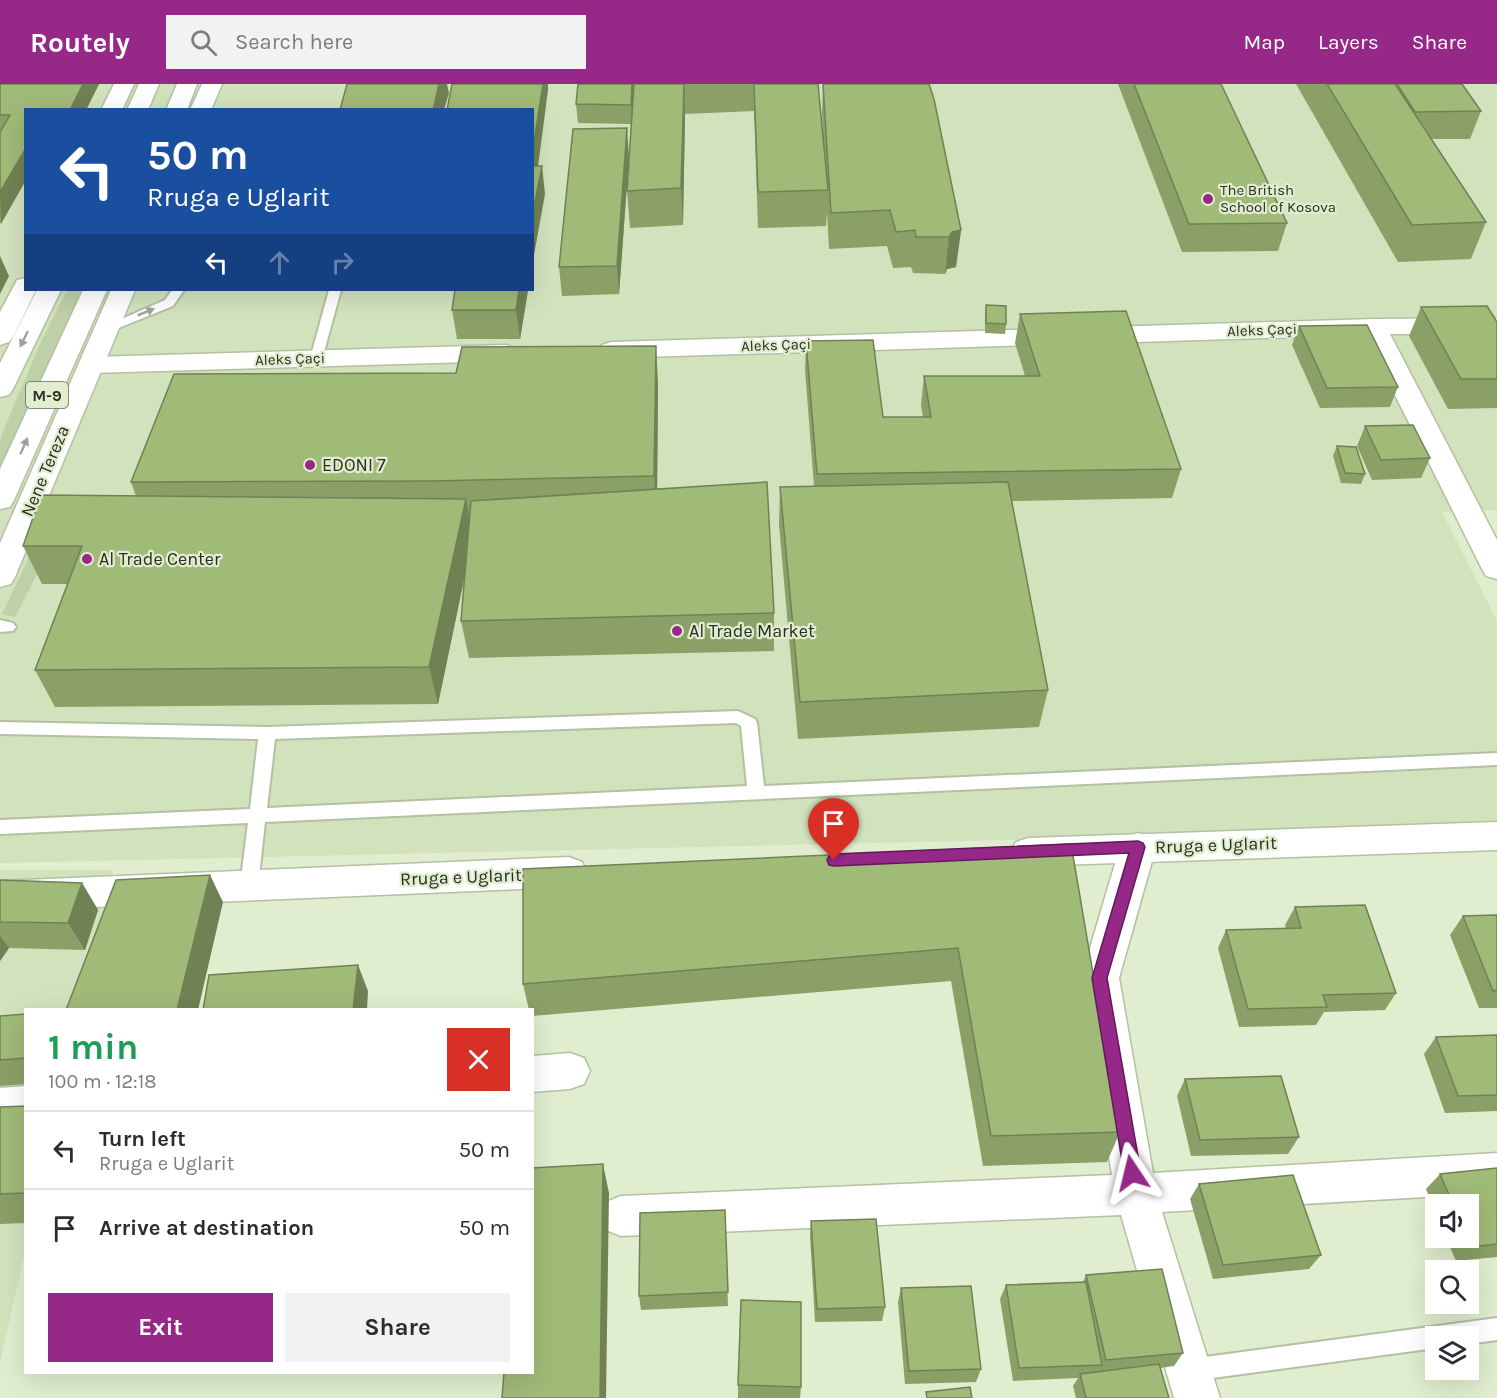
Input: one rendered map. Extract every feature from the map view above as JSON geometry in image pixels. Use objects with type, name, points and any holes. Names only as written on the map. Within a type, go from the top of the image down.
[{"type":"main road","points":[[112,108],[124,84]]},
{"type":"main road","points":[[138,108],[150,84]]},
{"type":"main road","points":[[177,108],[187,84]]},
{"type":"main road","points":[[201,108],[212,84]]},
{"type":"main road","points":[[0,337],[24,289]]},
{"type":"main road","name":"M-9","points":[[0,389],[49,291]]},
{"type":"main road","name":"M-9","points":[[0,500],[95,291]]},
{"type":"main road","name":"Nene Tereza","points":[[0,577],[123,291]]},
{"type":"main road","points":[[1374,327],[1497,569]]},
{"type":"main road","name":"Aleks Çaçi","points":[[590,350],[1374,327],[1497,327]]},
{"type":"main road","name":"Aleks Çaçi","points":[[91,365],[530,352]]},
{"type":"main road","name":"Rruga e Uglarit","points":[[996,853],[1497,836]]},
{"type":"main road","points":[[1138,847],[1100,978],[1136,1194],[1193,1384]]},
{"type":"main road","name":"Rruga e Uglarit","points":[[0,896],[605,870]]},
{"type":"main road","points":[[0,1106],[24,1104]]},
{"type":"main road","points":[[621,1216],[1136,1194],[1497,1173]]},
{"type":"lane","points":[[107,328],[169,303],[177,291]]},
{"type":"lane","points":[[316,359],[334,291]]},
{"type":"lane","points":[[0,728],[267,733],[738,717],[749,723],[756,794]]},
{"type":"lane","points":[[249,886],[267,733]]},
{"type":"lane","points":[[0,827],[257,818],[1497,759]]},
{"type":"lane","points":[[1479,1331],[1497,1329]]},
{"type":"lane","points":[[1193,1384],[1425,1339]]},
{"type":"shaded area","points":[[46,84],[1497,84],[1497,510],[1442,512],[1497,621],[1497,820],[1137,837],[0,863],[0,154],[24,117],[24,291],[534,291],[534,108],[30,108]]},
{"type":"shaded area","points":[[66,291],[83,291],[0,467],[0,440],[40,344]]},
{"type":"shaded area","points":[[41,532],[59,532],[15,617],[2,614]]},
{"type":"shaded area","points":[[0,870],[113,870],[81,1008],[24,1008],[24,1256],[0,1363]]},
{"type":"building","points":[[0,84],[83,84],[71,108],[24,108],[24,151],[0,192],[0,132],[10,115],[0,115]]},
{"type":"building","points":[[347,84],[439,84],[433,108],[341,108]]},
{"type":"building","points":[[452,84],[543,84],[534,141],[534,108],[447,108]]},
{"type":"building","points":[[578,84],[632,84],[631,105],[576,104]]},
{"type":"building","points":[[634,84],[684,84],[681,188],[627,191]]},
{"type":"building","points":[[754,84],[818,84],[828,190],[758,192]]},
{"type":"building","points":[[823,84],[929,84],[961,230],[952,232],[949,237],[916,237],[915,230],[896,232],[890,210],[831,213]]},
{"type":"building","points":[[1134,84],[1221,84],[1287,223],[1189,224]]},
{"type":"building","points":[[1327,84],[1395,84],[1486,222],[1412,225]]},
{"type":"building","points":[[1397,84],[1462,84],[1481,111],[1415,112]]},
{"type":"building","points":[[627,128],[617,266],[559,267],[573,129]]},
{"type":"building","points":[[534,166],[542,166],[534,207]]},
{"type":"building","points":[[455,291],[519,291],[516,310],[452,310]]},
{"type":"building","points":[[986,305],[1006,306],[1006,324],[986,323]]},
{"type":"building","points":[[1487,306],[1497,322],[1497,379],[1461,379],[1421,307]]},
{"type":"building","points":[[1126,311],[1181,469],[817,474],[806,341],[873,340],[883,417],[931,417],[924,376],[1040,376],[1020,314]]},
{"type":"building","points":[[1367,325],[1398,387],[1327,388],[1299,326]]},
{"type":"building","points":[[656,346],[654,476],[433,481],[131,482],[174,374],[456,373],[462,347]]},
{"type":"building","points":[[1413,425],[1430,458],[1381,460],[1365,426]]},
{"type":"building","points":[[1337,446],[1356,447],[1365,474],[1345,473]]},
{"type":"building","points":[[767,482],[774,613],[461,621],[471,501]]},
{"type":"building","points":[[1008,482],[1048,690],[800,702],[780,487]]},
{"type":"building","points":[[41,495],[466,499],[429,667],[35,670],[82,546],[23,546]]},
{"type":"building","points":[[1071,844],[1120,1132],[991,1136],[958,948],[523,984],[523,869]]},
{"type":"building","points":[[210,875],[177,1008],[67,1008],[116,880]]},
{"type":"building","points":[[0,880],[82,883],[68,923],[0,922]]},
{"type":"building","points":[[1365,905],[1396,993],[1323,995],[1327,1007],[1248,1009],[1226,930],[1301,928],[1295,907]]},
{"type":"building","points":[[1497,915],[1497,990],[1493,991],[1463,916]]},
{"type":"building","points":[[358,965],[353,1008],[203,1008],[209,975]]},
{"type":"building","points":[[24,1014],[24,1058],[0,1060],[0,1016]]},
{"type":"building","points":[[1497,1035],[1497,1095],[1458,1096],[1436,1037]]},
{"type":"building","points":[[1281,1076],[1299,1137],[1200,1140],[1185,1079]]},
{"type":"building","points":[[24,1106],[24,1193],[0,1194],[0,1107]]},
{"type":"building","points":[[603,1164],[600,1398],[502,1398],[504,1374],[534,1374],[534,1168]]},
{"type":"building","points":[[1497,1168],[1497,1244],[1479,1246],[1479,1194],[1449,1194],[1440,1174]]},
{"type":"building","points":[[1293,1175],[1321,1255],[1223,1265],[1199,1184]]},
{"type":"building","points":[[725,1210],[728,1292],[639,1296],[640,1213]]},
{"type":"building","points":[[876,1219],[885,1307],[817,1309],[811,1221]]},
{"type":"building","points":[[1162,1269],[1183,1353],[1106,1360],[1086,1275]]},
{"type":"building","points":[[1086,1282],[1102,1365],[1019,1368],[1006,1285]]},
{"type":"building","points":[[971,1286],[981,1369],[909,1371],[901,1288]]},
{"type":"building","points":[[741,1300],[801,1302],[801,1387],[738,1385]]},
{"type":"building","points":[[1159,1364],[1169,1398],[1086,1398],[1080,1374]]},
{"type":"building","points":[[970,1387],[972,1398],[927,1398],[926,1392]]},
{"type":"place","name":"The British School of Kosova","points":[[1208,199]]},
{"type":"place","name":"EDONI 7","points":[[310,465]]},
{"type":"place","name":"Al Trade Center","points":[[87,559]]},
{"type":"place","name":"Al Trade Market","points":[[677,631]]},
{"type":"route","points":[[834,860],[1138,847],[1100,978],[1132,1173]]}]
